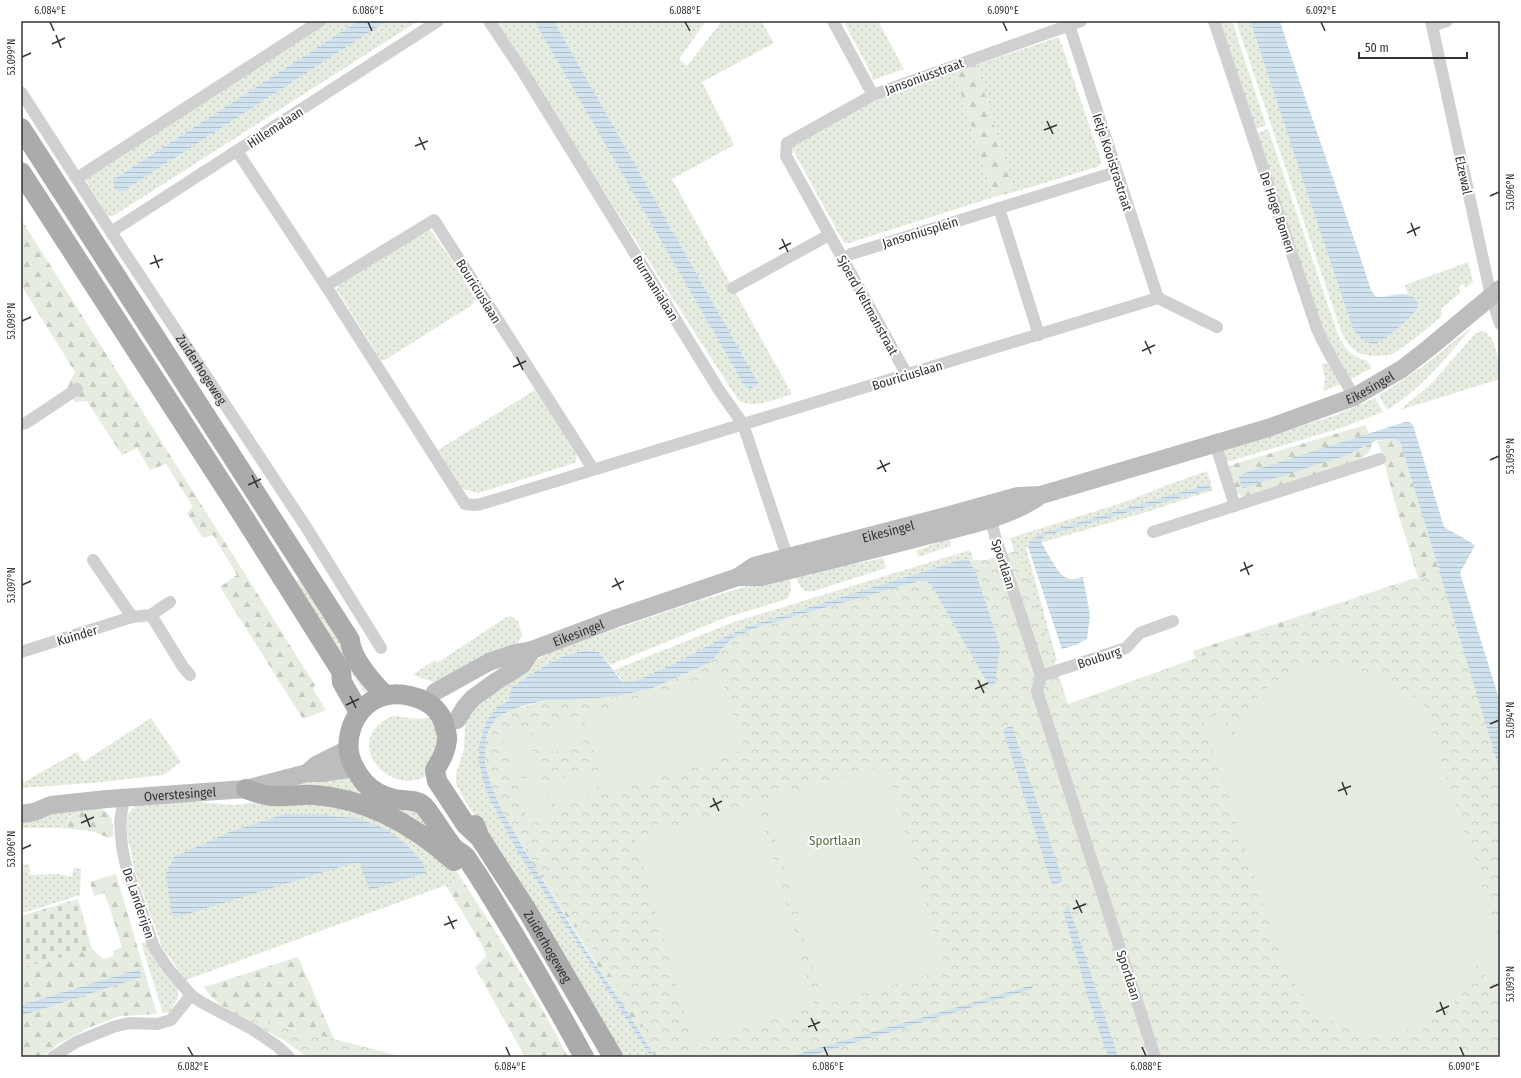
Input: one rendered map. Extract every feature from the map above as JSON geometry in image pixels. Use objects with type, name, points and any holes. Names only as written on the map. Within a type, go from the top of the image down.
[{"type":"main road","name":"Zuiderhogeweg","points":[[21,128],[350,640],[351,648],[373,683],[388,688]]},
{"type":"main road","points":[[21,172],[240,511],[341,671],[350,676],[367,711]]},
{"type":"main road","points":[[388,688],[397,694],[434,699],[451,709],[457,720],[459,747],[454,763],[435,782],[404,789],[390,785],[377,777],[356,760],[360,748],[367,711],[372,700],[388,688]]},
{"type":"main road","points":[[367,711],[397,707],[423,710],[434,699]]},
{"type":"main road","points":[[434,699],[448,738],[443,758],[435,770],[435,782]]},
{"type":"main road","name":"Zuiderhogeweg","points":[[356,760],[366,784],[376,792],[386,797],[412,800],[423,805],[454,849],[465,857],[485,886],[543,982],[584,1057]]},
{"type":"main road","name":"Zuiderhogeweg","points":[[465,857],[463,845],[428,794],[435,782],[466,825],[480,838],[528,912],[613,1057]]},
{"type":"main road","points":[[246,789],[272,796],[316,795],[346,800],[378,811],[403,823],[425,837],[485,886]]},
{"type":"street","points":[[77,178],[304,26],[320,21]]},
{"type":"street","name":"Hillemalaan","points":[[112,232],[438,21]]},
{"type":"street","name":"Burmanialaan","points":[[489,21],[523,72],[715,383],[743,424],[789,563]]},
{"type":"street","points":[[833,21],[873,94]]},
{"type":"street","name":"Jansoniusstraat","points":[[786,156],[787,143],[873,94],[1081,21]]},
{"type":"street","name":"De Hoge Bomen","points":[[1214,21],[1317,329],[1333,362],[1354,397]]},
{"type":"street","points":[[1431,23],[1447,21]]},
{"type":"street","name":"Elzewal","points":[[1431,23],[1495,292],[1500,324]]},
{"type":"street","name":"Ietje Kooistrastraat","points":[[1069,25],[1158,298]]},
{"type":"street","name":"Zuiderhogeweg","points":[[21,92],[306,527],[381,648]]},
{"type":"street","name":"Bouriciuslaan","points":[[238,151],[465,504],[481,504],[1158,298]]},
{"type":"street","name":"Sjoerd Veltmanstraat","points":[[786,156],[907,375]]},
{"type":"street","name":"Jansoniusplein","points":[[843,259],[851,254],[1116,172]]},
{"type":"street","points":[[999,208],[1039,335]]},
{"type":"street","name":"Bouriciuslaan","points":[[326,286],[434,220],[593,469]]},
{"type":"street","points":[[733,288],[829,235]]},
{"type":"street","name":"Eikesingel","points":[[434,699],[489,662],[515,653],[532,650],[617,618],[738,577],[754,566],[789,563],[989,512],[1018,496],[1041,495],[1268,428],[1354,397],[1402,369],[1495,292]]},
{"type":"street","points":[[1158,298],[1217,327]]},
{"type":"street","points":[[21,424],[26,423],[77,389]]},
{"type":"street","points":[[1215,443],[1234,506]]},
{"type":"street","points":[[1153,532],[1380,459]]},
{"type":"street","name":"Sportlaan","points":[[989,512],[1041,676],[1037,691],[1155,1057]]},
{"type":"street","points":[[93,560],[132,617]]},
{"type":"street","points":[[170,602],[152,615],[190,675]]},
{"type":"street","name":"Kuinder","points":[[21,652],[132,617],[152,615]]},
{"type":"street","name":"Bouburg","points":[[1041,676],[1126,648],[1140,632],[1173,621]]},
{"type":"street","points":[[457,720],[473,698],[522,665],[532,650]]},
{"type":"street","name":"Overstesingel","points":[[21,814],[34,812],[51,805],[246,789],[307,773],[322,773],[356,760]]},
{"type":"street","name":"De Landerijen","points":[[124,798],[120,822],[122,846],[126,866],[154,947],[167,967],[191,995],[201,1002],[252,1029],[277,1046],[289,1057]]},
{"type":"street","name":"Overstesingel","points":[[21,803],[37,802],[51,805]]},
{"type":"street","points":[[53,1057],[76,1042],[113,1027],[129,1024],[157,1024],[171,1020],[191,995]]},
{"type":"green space","points":[[326,21],[358,21],[114,179],[114,189],[122,192],[387,21],[418,21],[113,216],[108,216],[84,177]]},
{"type":"green space","points":[[494,21],[534,21],[744,385],[750,389],[759,384],[554,21],[706,21],[679,59],[687,66],[722,21],[761,21],[774,43],[702,82],[734,145],[672,179],[792,394],[759,404],[739,401]]},
{"type":"green space","points":[[850,21],[878,21],[904,69],[873,80],[871,73],[845,24]]},
{"type":"green space","points":[[1219,21],[1232,21],[1266,125],[1256,129]]},
{"type":"green space","points":[[1236,21],[1250,21],[1353,329],[1412,315],[1419,306],[1415,298],[1407,293],[1405,285],[1468,262],[1473,282],[1466,288],[1463,284],[1458,288],[1461,292],[1442,308],[1441,317],[1413,340],[1391,355],[1371,356],[1358,353],[1348,344],[1341,331]]},
{"type":"green space","points":[[1059,37],[1102,163],[1097,167],[1014,192],[976,65]]},
{"type":"green space","points":[[976,65],[1014,192],[994,197],[954,72]]},
{"type":"green space","points":[[954,72],[994,197],[849,243],[844,243],[793,150],[793,145],[871,103],[907,88]]},
{"type":"green space","points":[[1268,129],[1339,337],[1344,346],[1352,354],[1366,360],[1372,368],[1351,379],[1325,336],[1257,133]]},
{"type":"green space","points":[[21,219],[315,685],[313,689],[326,710],[303,719],[220,587],[237,575],[213,535],[203,538],[187,513],[193,507],[166,464],[150,470],[137,448],[122,455],[87,401],[75,402],[66,390],[75,372],[21,285]]},
{"type":"green space","points":[[428,229],[433,233],[462,276],[475,299],[472,305],[385,360],[381,360],[337,290],[339,284]]},
{"type":"green space","points":[[1470,328],[1471,329],[1452,351],[1422,383],[1387,410],[1379,395],[1426,364]]},
{"type":"green space","points":[[1482,331],[1491,338],[1497,351],[1500,379],[1400,410],[1431,384],[1475,334]]},
{"type":"green space","points":[[1327,363],[1341,384],[1323,391],[1325,379],[1322,364]]},
{"type":"green space","points":[[535,390],[575,451],[577,458],[575,463],[478,493],[463,489],[438,450]]},
{"type":"green space","points":[[1375,398],[1383,412],[1341,428],[1227,462],[1223,451],[1336,415]]},
{"type":"green space","points":[[1365,425],[1370,435],[1306,455],[1348,455],[1372,443],[1370,451],[1356,463],[1243,498],[1235,491],[1227,466]]},
{"type":"green space","points":[[1394,439],[1400,442],[1500,771],[1500,843],[1398,513],[1379,445],[1376,441]]},
{"type":"green space","points":[[1207,471],[1213,490],[1150,511],[1026,547],[1057,661],[1051,663],[1010,538],[1125,502]]},
{"type":"green space","points":[[949,537],[951,546],[918,557],[917,551]]},
{"type":"green space","points":[[970,550],[1000,635],[990,687],[971,564],[969,560],[960,560],[749,626],[667,667],[636,680],[624,682],[614,670],[734,622]]},
{"type":"green space","name":"Sportlaan","points":[[1019,550],[1068,704],[1439,571],[1500,771],[1500,1057],[662,1057],[626,998],[515,834],[501,809],[485,764],[486,738],[496,718],[509,711],[547,700],[573,700],[619,696],[653,688],[711,662],[733,638],[748,631],[764,625],[920,581],[926,581],[931,585],[991,687],[995,685],[988,610],[976,573],[969,560],[985,560]]},
{"type":"green space","points":[[883,558],[886,568],[814,591],[804,590],[800,586],[795,576],[824,567],[865,562]]},
{"type":"green space","points":[[788,577],[791,588],[787,599],[722,619],[610,665],[599,652],[586,650],[563,656],[539,669],[512,687],[508,701],[497,707],[486,721],[479,746],[483,781],[489,798],[517,851],[651,1057],[622,1057],[499,852],[464,799],[456,783],[456,773],[464,750],[465,720],[468,714],[534,661],[555,650],[695,602],[747,586]]},
{"type":"green space","points":[[302,578],[372,691],[366,695],[293,583]]},
{"type":"green space","points":[[1415,578],[1440,658],[1198,668],[1193,651]]},
{"type":"green space","points":[[511,616],[518,621],[522,635],[517,644],[439,682],[429,681],[414,675],[435,660],[437,663],[505,618]]},
{"type":"green space","points":[[1322,665],[1346,667],[1368,673],[1388,684],[1406,699],[1420,695],[1500,941],[1500,979],[1487,983],[1479,958],[1472,978],[1461,995],[1448,1009],[1432,1020],[1415,1028],[1396,1033],[1376,1033],[1356,1030],[1330,1019],[1308,1000],[1291,977],[1279,952],[1203,719],[1222,713],[1232,741],[1246,712],[1265,689],[1277,680],[1291,673]]},
{"type":"green space","points":[[720,674],[744,750],[607,793],[583,717]]},
{"type":"green space","points":[[393,716],[416,719],[432,719],[438,739],[427,776],[411,781],[396,779],[384,772],[374,762],[370,750],[370,737],[378,726]]},
{"type":"green space","points":[[576,717],[584,742],[540,756],[533,732]]},
{"type":"green space","points":[[151,718],[181,762],[163,775],[92,783],[21,788],[21,778],[24,782],[77,752],[83,762]]},
{"type":"green space","points":[[525,726],[539,770],[515,778],[501,734]]},
{"type":"green space","points":[[886,765],[945,970],[824,1005],[765,800]]},
{"type":"green space","points":[[591,769],[599,793],[556,807],[548,783]]},
{"type":"green space","points":[[540,773],[554,817],[529,824],[516,781]]},
{"type":"green space","points":[[332,775],[346,776],[422,814],[433,838],[277,788]]},
{"type":"green space","points":[[280,799],[374,813],[451,864],[461,878],[446,885],[186,980],[162,947],[134,868],[128,842],[126,820],[128,814],[136,805],[183,801],[235,805]]},
{"type":"green space","points":[[757,803],[815,1007],[693,1042],[635,838]]},
{"type":"green space","points":[[100,808],[108,813],[112,819],[114,835],[109,838],[92,831],[61,828],[73,814],[82,810]]},
{"type":"green space","points":[[83,809],[69,817],[61,828],[21,828],[21,817]]},
{"type":"green space","points":[[511,822],[671,1057],[655,1057],[531,861]]},
{"type":"green space","points":[[29,864],[30,875],[59,874],[72,877],[74,867],[81,869],[80,895],[23,913],[23,865]]},
{"type":"green space","points":[[116,874],[157,1014],[120,1016],[88,1028],[57,1045],[43,1057],[21,1057],[21,1016],[142,977],[139,969],[21,1005],[21,968],[92,949],[103,959],[114,956],[113,951],[122,947],[105,893],[94,896],[90,882]]},
{"type":"green space","points":[[461,878],[517,966],[568,1057],[525,1057],[475,967],[486,956],[483,947],[446,885]]},
{"type":"green space","points":[[78,899],[92,949],[21,968],[21,916]]},
{"type":"green space","points":[[141,943],[146,943],[161,970],[178,989],[178,998],[169,1013],[163,1013]]},
{"type":"green space","points":[[298,957],[334,1039],[241,1017],[219,1004],[204,987]]},
{"type":"green space","points":[[241,1017],[403,1057],[306,1057],[287,1042]]},
{"type":"water","points":[[358,21],[387,21],[122,192],[114,189],[114,179]]},
{"type":"water","points":[[534,21],[554,21],[759,384],[750,389],[744,385]]},
{"type":"water","points":[[1250,21],[1280,21],[1371,290],[1376,297],[1407,294],[1416,300],[1419,306],[1405,322],[1376,344],[1363,340],[1353,329]]},
{"type":"water","points":[[1409,422],[1413,425],[1444,527],[1475,545],[1460,573],[1500,702],[1500,771],[1400,442],[1394,439],[1377,440],[1348,455],[1244,488],[1241,486],[1239,477],[1242,474]]},
{"type":"water","points":[[1209,484],[1210,489],[1047,535],[1041,539],[1042,544],[1058,570],[1066,578],[1070,579],[1083,577],[1090,615],[1087,639],[1076,645],[1062,649],[1028,547],[1031,541],[1042,533]]},
{"type":"water","points":[[960,560],[969,560],[976,573],[1000,647],[995,685],[990,687],[931,585],[926,581],[920,581],[764,625],[748,631],[733,638],[711,662],[653,688],[619,696],[573,700],[547,700],[509,711],[496,718],[486,738],[485,764],[501,809],[586,950],[655,1057],[651,1057],[517,851],[489,798],[483,781],[479,762],[479,746],[486,721],[497,707],[508,701],[512,687],[539,669],[563,656],[586,650],[599,652],[620,679],[624,682],[632,681],[667,667],[749,626]]},
{"type":"water","points":[[1012,726],[1063,881],[1052,885],[1003,729]]},
{"type":"water","points":[[285,814],[318,814],[361,819],[389,831],[407,845],[423,863],[426,873],[370,890],[359,863],[353,863],[178,917],[173,916],[166,873],[174,857],[232,831]]},
{"type":"water","points":[[1069,907],[1118,1057],[1108,1057],[1088,997],[1063,910]]},
{"type":"water","points":[[139,969],[142,977],[21,1016],[21,1005]]},
{"type":"water","points":[[1032,985],[1032,989],[807,1057],[788,1057]]}]
